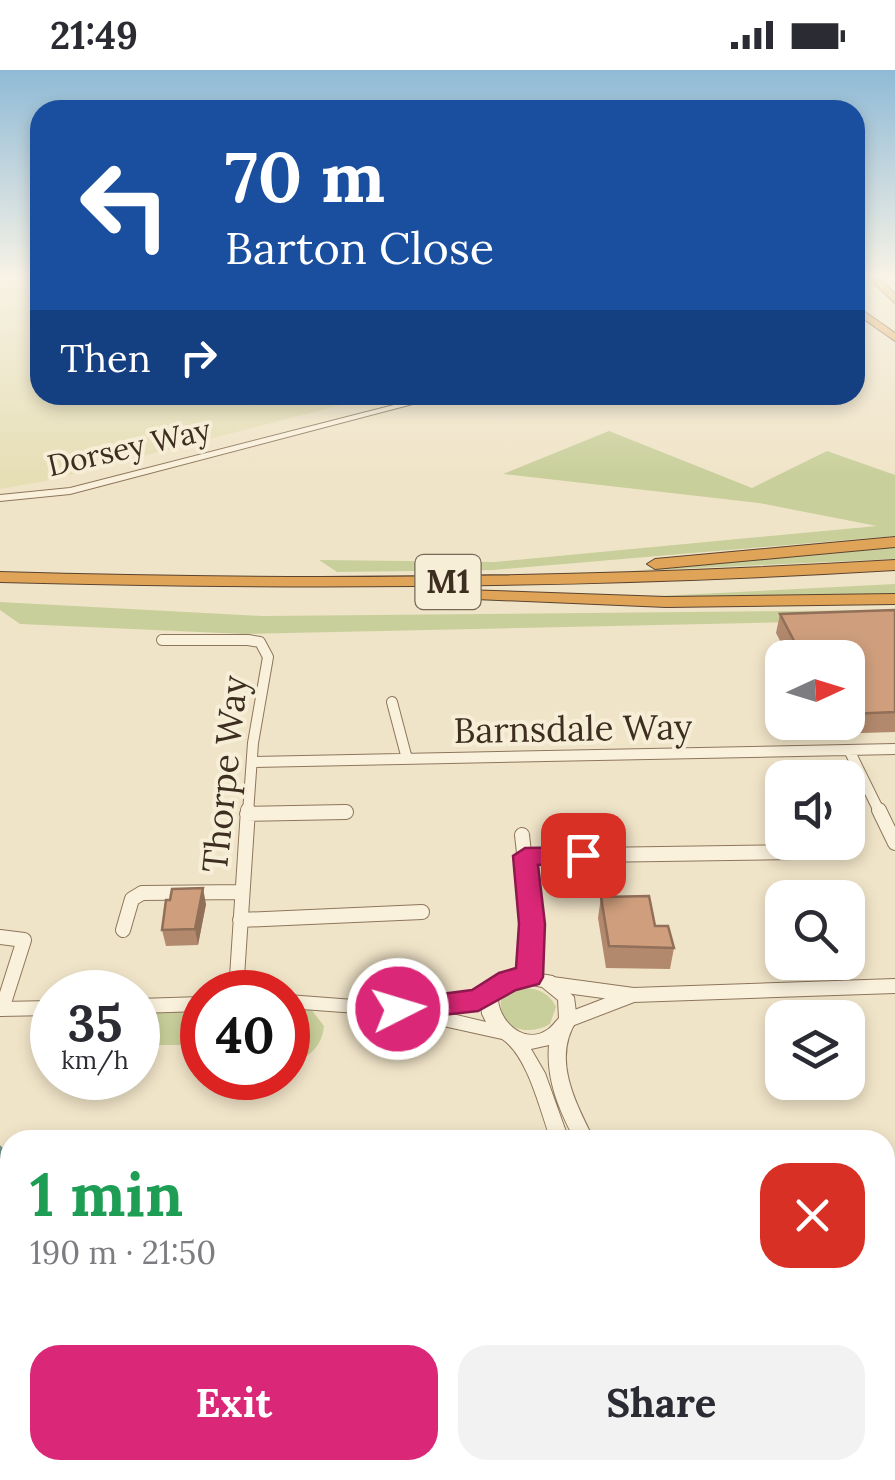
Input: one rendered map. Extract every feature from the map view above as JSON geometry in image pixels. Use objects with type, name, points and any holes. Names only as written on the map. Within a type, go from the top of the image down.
[{"type":"highway","points":[[396,587],[895,542]]},
{"type":"highway","name":"M1","points":[[0,577],[396,587],[895,565]]},
{"type":"highway","name":"M1","points":[[0,588],[697,586],[895,576]]},
{"type":"highway","points":[[396,587],[666,602],[895,599]]},
{"type":"street","name":"Dorsey Way","points":[[0,498],[70,491],[404,405]]},
{"type":"street","name":"Thorpe Way","points":[[162,640],[248,640],[260,642],[266,650],[266,680],[247,814],[237,970]]},
{"type":"street","points":[[392,702],[408,759]]},
{"type":"street","name":"Barnsdale Way","points":[[252,762],[895,749]]},
{"type":"street","points":[[849,750],[895,842]]},
{"type":"street","points":[[247,814],[346,812]]},
{"type":"street","points":[[522,834],[532,924],[529,977]]},
{"type":"street","points":[[525,856],[765,852]]},
{"type":"street","name":"Thorpe Way","points":[[123,930],[132,898],[142,892],[242,892]]},
{"type":"street","points":[[240,920],[422,912]]},
{"type":"street","points":[[0,936],[24,940],[1,1010],[30,1009]]},
{"type":"street","points":[[310,1003],[398,1009],[452,1005],[491,995],[509,980],[529,977],[633,995],[895,986]]},
{"type":"street","points":[[552,984],[568,1003],[555,1055],[557,1072],[581,1130]]},
{"type":"street","points":[[491,995],[489,1015],[536,1073],[556,1130]]},
{"type":"street","points":[[398,1009],[540,1040],[633,995]]},
{"type":"shaded area","points":[[0,343],[30,343],[30,405],[341,405],[46,481],[0,489]]},
{"type":"green space","points":[[609,431],[752,488],[827,451],[895,475],[895,536],[493,570],[337,572],[319,560],[494,562],[877,526],[759,503],[503,474]]},
{"type":"green space","points":[[895,547],[895,559],[632,571]]},
{"type":"green space","points":[[895,584],[895,596],[659,596]]},
{"type":"green space","points":[[0,602],[262,616],[895,610],[895,620],[244,634],[20,624],[0,610]]},
{"type":"green space","points":[[520,988],[549,997],[556,1007],[550,1024],[524,1030],[504,1018],[501,1000]]},
{"type":"green space","points":[[180,1005],[180,1045],[160,1045],[160,1006]]},
{"type":"green space","points":[[310,1008],[324,1026],[310,1053]]},
{"type":"building","points":[[895,610],[895,712],[865,713],[865,640],[794,640],[780,614]]},
{"type":"building","points":[[203,888],[195,929],[162,930],[166,900],[170,900],[172,889]]},
{"type":"building","points":[[649,896],[655,926],[668,926],[674,948],[609,946],[601,897]]},
{"type":"route","points":[[398,1009],[478,1000],[509,980],[529,977],[532,924],[525,856],[583,855]]}]
